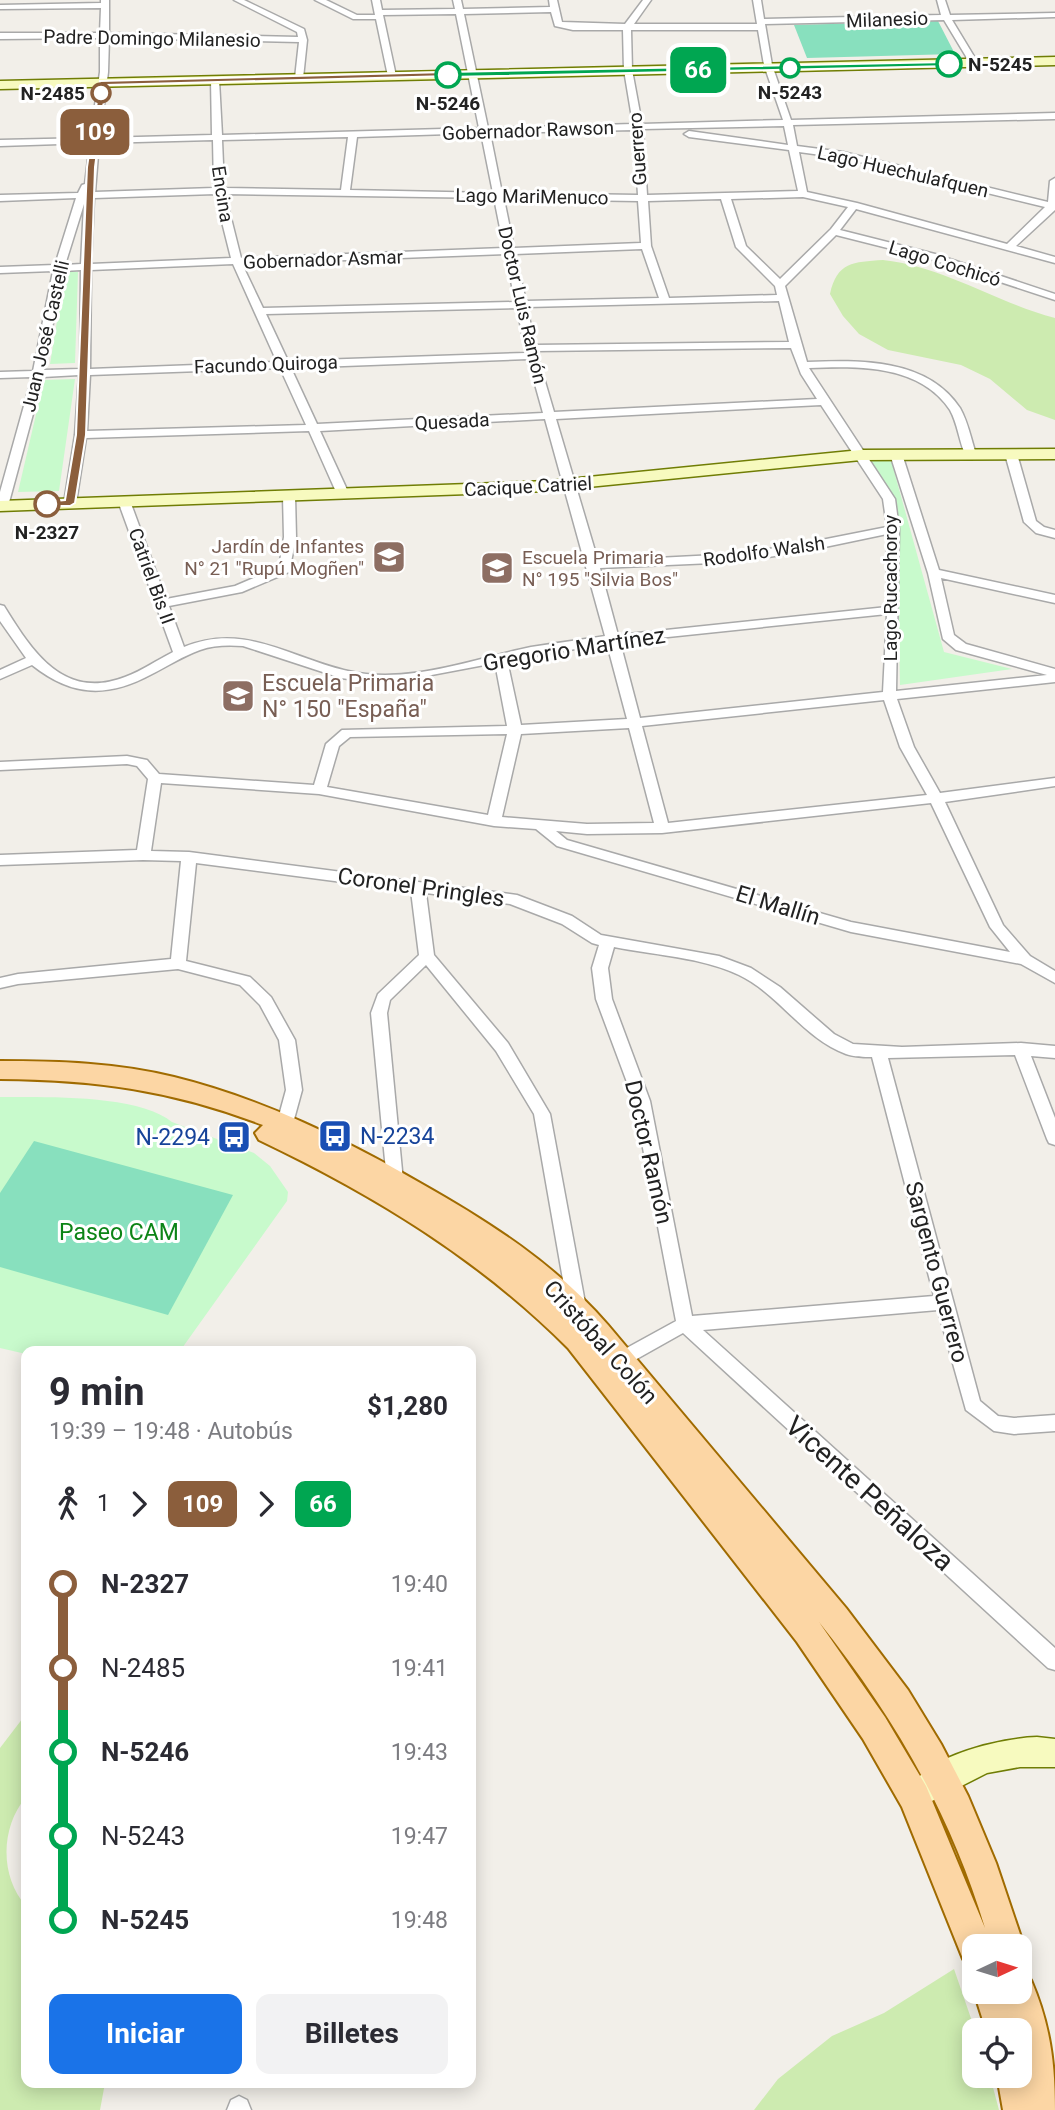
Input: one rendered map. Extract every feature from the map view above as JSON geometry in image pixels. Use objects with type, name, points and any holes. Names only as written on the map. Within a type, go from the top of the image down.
[{"type":"main road","points":[[0,85],[1055,60]]},
{"type":"main road","name":"Cacique Catriel","points":[[1,506],[570,485],[861,455],[1055,454]]},
{"type":"main road","name":"Cristóbal Colón","points":[[0,1070],[79,1071],[144,1079],[226,1099],[285,1123],[395,1181],[492,1238],[524,1261],[577,1308],[850,1638],[888,1689],[928,1788]]},
{"type":"main road","name":"Cristóbal Colón","points":[[0,1083],[105,1088],[200,1107],[280,1139],[396,1200],[450,1233],[534,1296],[578,1340],[808,1632],[890,1754],[928,1788]]},
{"type":"main road","points":[[928,1788],[978,1760],[998,1754],[1020,1751],[1055,1752]]},
{"type":"main road","points":[[928,1788],[981,1873],[1003,1934]]},
{"type":"main road","points":[[928,1788],[973,1934]]},
{"type":"main road","points":[[1023,2004],[1033,2041],[1045,2110]]},
{"type":"main road","points":[[1017,2088],[1021,2110]]},
{"type":"street","points":[[238,0],[298,29],[303,40],[299,78]]},
{"type":"street","points":[[319,0],[356,18],[554,4]]},
{"type":"street","points":[[376,0],[392,76]]},
{"type":"street","name":"Doctor Luis Ramón","points":[[457,0],[530,352],[570,485]]},
{"type":"street","points":[[628,27],[647,0]]},
{"type":"street","points":[[757,0],[768,66],[788,123],[803,194]]},
{"type":"street","points":[[941,0],[946,17],[974,62]]},
{"type":"street","points":[[0,7],[105,3]]},
{"type":"street","name":"Juan José Castelli","points":[[70,503],[81,435],[85,371],[86,195],[103,83],[105,3]]},
{"type":"street","name":"Milanesio","points":[[554,4],[558,24],[573,27],[762,25],[1055,15]]},
{"type":"street","name":"Guerrero","points":[[628,27],[628,70],[638,127],[646,246],[665,302]]},
{"type":"street","name":"Padre Domingo Milanesio","points":[[0,36],[105,34],[303,40]]},
{"type":"street","name":"Encina","points":[[215,80],[219,191],[237,263],[342,494]]},
{"type":"street","name":"Gobernador Rawson","points":[[0,143],[1055,116]]},
{"type":"street","name":"Lago Huechulafquen","points":[[667,127],[688,134],[843,155],[1054,206]]},
{"type":"street","points":[[345,193],[353,135]]},
{"type":"street","points":[[1009,248],[1054,206],[1055,183]]},
{"type":"street","name":"Lago MariMenuco","points":[[0,198],[219,191],[641,198],[803,194],[855,205],[1055,260]]},
{"type":"street","name":"Juan José Castelli","points":[[1,506],[38,374],[58,270],[86,195]]},
{"type":"street","points":[[726,198],[741,247],[780,285],[834,231],[855,205]]},
{"type":"street","name":"Lago Cochicó","points":[[834,231],[931,256],[1055,297]]},
{"type":"street","name":"Gobernador Asmar","points":[[0,270],[58,270],[646,246]]},
{"type":"street","name":"Lago Rucachoroy","points":[[780,285],[795,345],[803,365],[822,402],[889,499],[893,610],[889,695],[907,747],[936,798],[997,927],[1025,960],[1055,978]]},
{"type":"street","points":[[261,311],[784,298]]},
{"type":"street","name":"Facundo Quiroga","points":[[0,375],[530,352],[795,345]]},
{"type":"street","points":[[803,365],[852,363],[923,379],[943,394],[955,410],[970,454]]},
{"type":"street","name":"Quesada","points":[[81,435],[312,428],[822,402]]},
{"type":"street","points":[[896,454],[934,573],[948,636],[961,647],[1055,676]]},
{"type":"street","points":[[1011,454],[1030,522],[1040,530],[1055,534]]},
{"type":"street","points":[[570,485],[663,828]]},
{"type":"street","points":[[162,604],[238,589],[285,569],[290,537],[289,496]]},
{"type":"street","name":"Catriel Bis II","points":[[124,501],[179,652]]},
{"type":"street","name":"Rodolfo Walsh","points":[[593,565],[735,558],[801,548],[892,529]]},
{"type":"street","points":[[934,573],[1055,599]]},
{"type":"street","points":[[0,609],[32,660],[55,677],[85,686],[106,686],[128,681],[179,652]]},
{"type":"street","name":"Gregorio Martínez","points":[[179,652],[208,643],[244,642],[346,676],[384,680],[612,639],[893,610]]},
{"type":"street","points":[[494,821],[515,730],[500,658]]},
{"type":"street","points":[[0,675],[32,660]]},
{"type":"street","points":[[319,790],[333,744],[347,733],[515,730],[636,723],[1055,676]]},
{"type":"street","points":[[0,766],[127,760],[142,763],[155,778],[319,790],[494,821],[587,829],[663,828],[1055,782]]},
{"type":"street","points":[[143,855],[155,778]]},
{"type":"street","name":"El Mallín","points":[[540,825],[562,843],[851,927],[1025,960]]},
{"type":"street","name":"Coronel Pringles","points":[[0,860],[143,855],[189,857],[512,899],[568,920],[597,939],[719,961],[746,972],[775,991],[828,1038],[850,1050],[879,1052],[1021,1049],[1055,1052]]},
{"type":"street","points":[[178,964],[189,857]]},
{"type":"street","points":[[418,887],[427,956],[502,1047],[542,1114],[577,1308]]},
{"type":"street","name":"Doctor Ramón","points":[[608,941],[600,968],[604,999],[642,1101],[685,1324]]},
{"type":"street","points":[[395,1181],[379,1013],[383,998],[427,956]]},
{"type":"street","points":[[0,983],[178,964],[245,981],[266,1001],[287,1040],[294,1090],[285,1123]]},
{"type":"street","points":[[1021,1049],[1055,1139]]},
{"type":"street","name":"Sargento Guerrero","points":[[879,1052],[972,1405],[994,1423],[1014,1426],[1055,1423]]},
{"type":"street","points":[[620,1360],[685,1324],[945,1302]]},
{"type":"street","name":"Vicente Peñaloza","points":[[685,1324],[1055,1661]]},
{"type":"green space","points":[[938,21],[955,54],[807,58],[794,25]]},
{"type":"green space","points":[[883,260],[949,277],[1055,318],[1055,420],[1027,410],[990,379],[961,365],[888,350],[859,334],[843,316],[830,294],[833,283],[837,275],[848,266]]},
{"type":"green space","points":[[65,272],[78,272],[75,363],[50,364]]},
{"type":"green space","points":[[75,379],[59,491],[18,492],[44,380]]},
{"type":"green space","points":[[870,460],[891,460],[944,652],[1012,669],[900,685],[897,503]]},
{"type":"green space","name":"Paseo CAM","points":[[0,1097],[90,1099],[137,1106],[254,1153],[270,1166],[288,1192],[287,1201],[184,1346],[21,1346],[21,1353],[0,1348]]},
{"type":"green space","points":[[34,1141],[233,1195],[168,1315],[0,1267],[0,1193]]},
{"type":"green space","points":[[21,1721],[21,1804],[11,1823],[6,1852],[11,1881],[21,1899],[21,2088],[104,2088],[100,2110],[0,2110],[0,1748]]},
{"type":"green space","points":[[954,1969],[962,1992],[962,2004],[966,2004],[971,2018],[962,2018],[962,2088],[993,2088],[999,2110],[754,2110],[778,2079],[832,2036],[884,2013]]},
{"type":"bus line","name":"66","points":[[448,75],[949,64]]},
{"type":"bus line","name":"109","points":[[47,504],[70,503],[81,435],[91,167],[103,83],[448,75]]},
{"type":"place","name":"N-5245","points":[[949,64]]},
{"type":"place","name":"N-5243","points":[[790,68]]},
{"type":"place","name":"N-5246","points":[[448,75]]},
{"type":"place","name":"N-2485","points":[[101,93]]},
{"type":"place","name":"N-2327","points":[[47,504]]},
{"type":"place","name":"Jardín de Infantes N° 21 \"Rupú Mogñen\"","points":[[389,557]]},
{"type":"place","name":"Escuela Primaria N° 195 \"Silvia Bos\"","points":[[497,568]]},
{"type":"place","name":"Escuela Primaria N° 150 \"España\"","points":[[238,696]]},
{"type":"place","name":"N-2234","points":[[335,1136]]},
{"type":"place","name":"N-2294","points":[[234,1137]]}]
